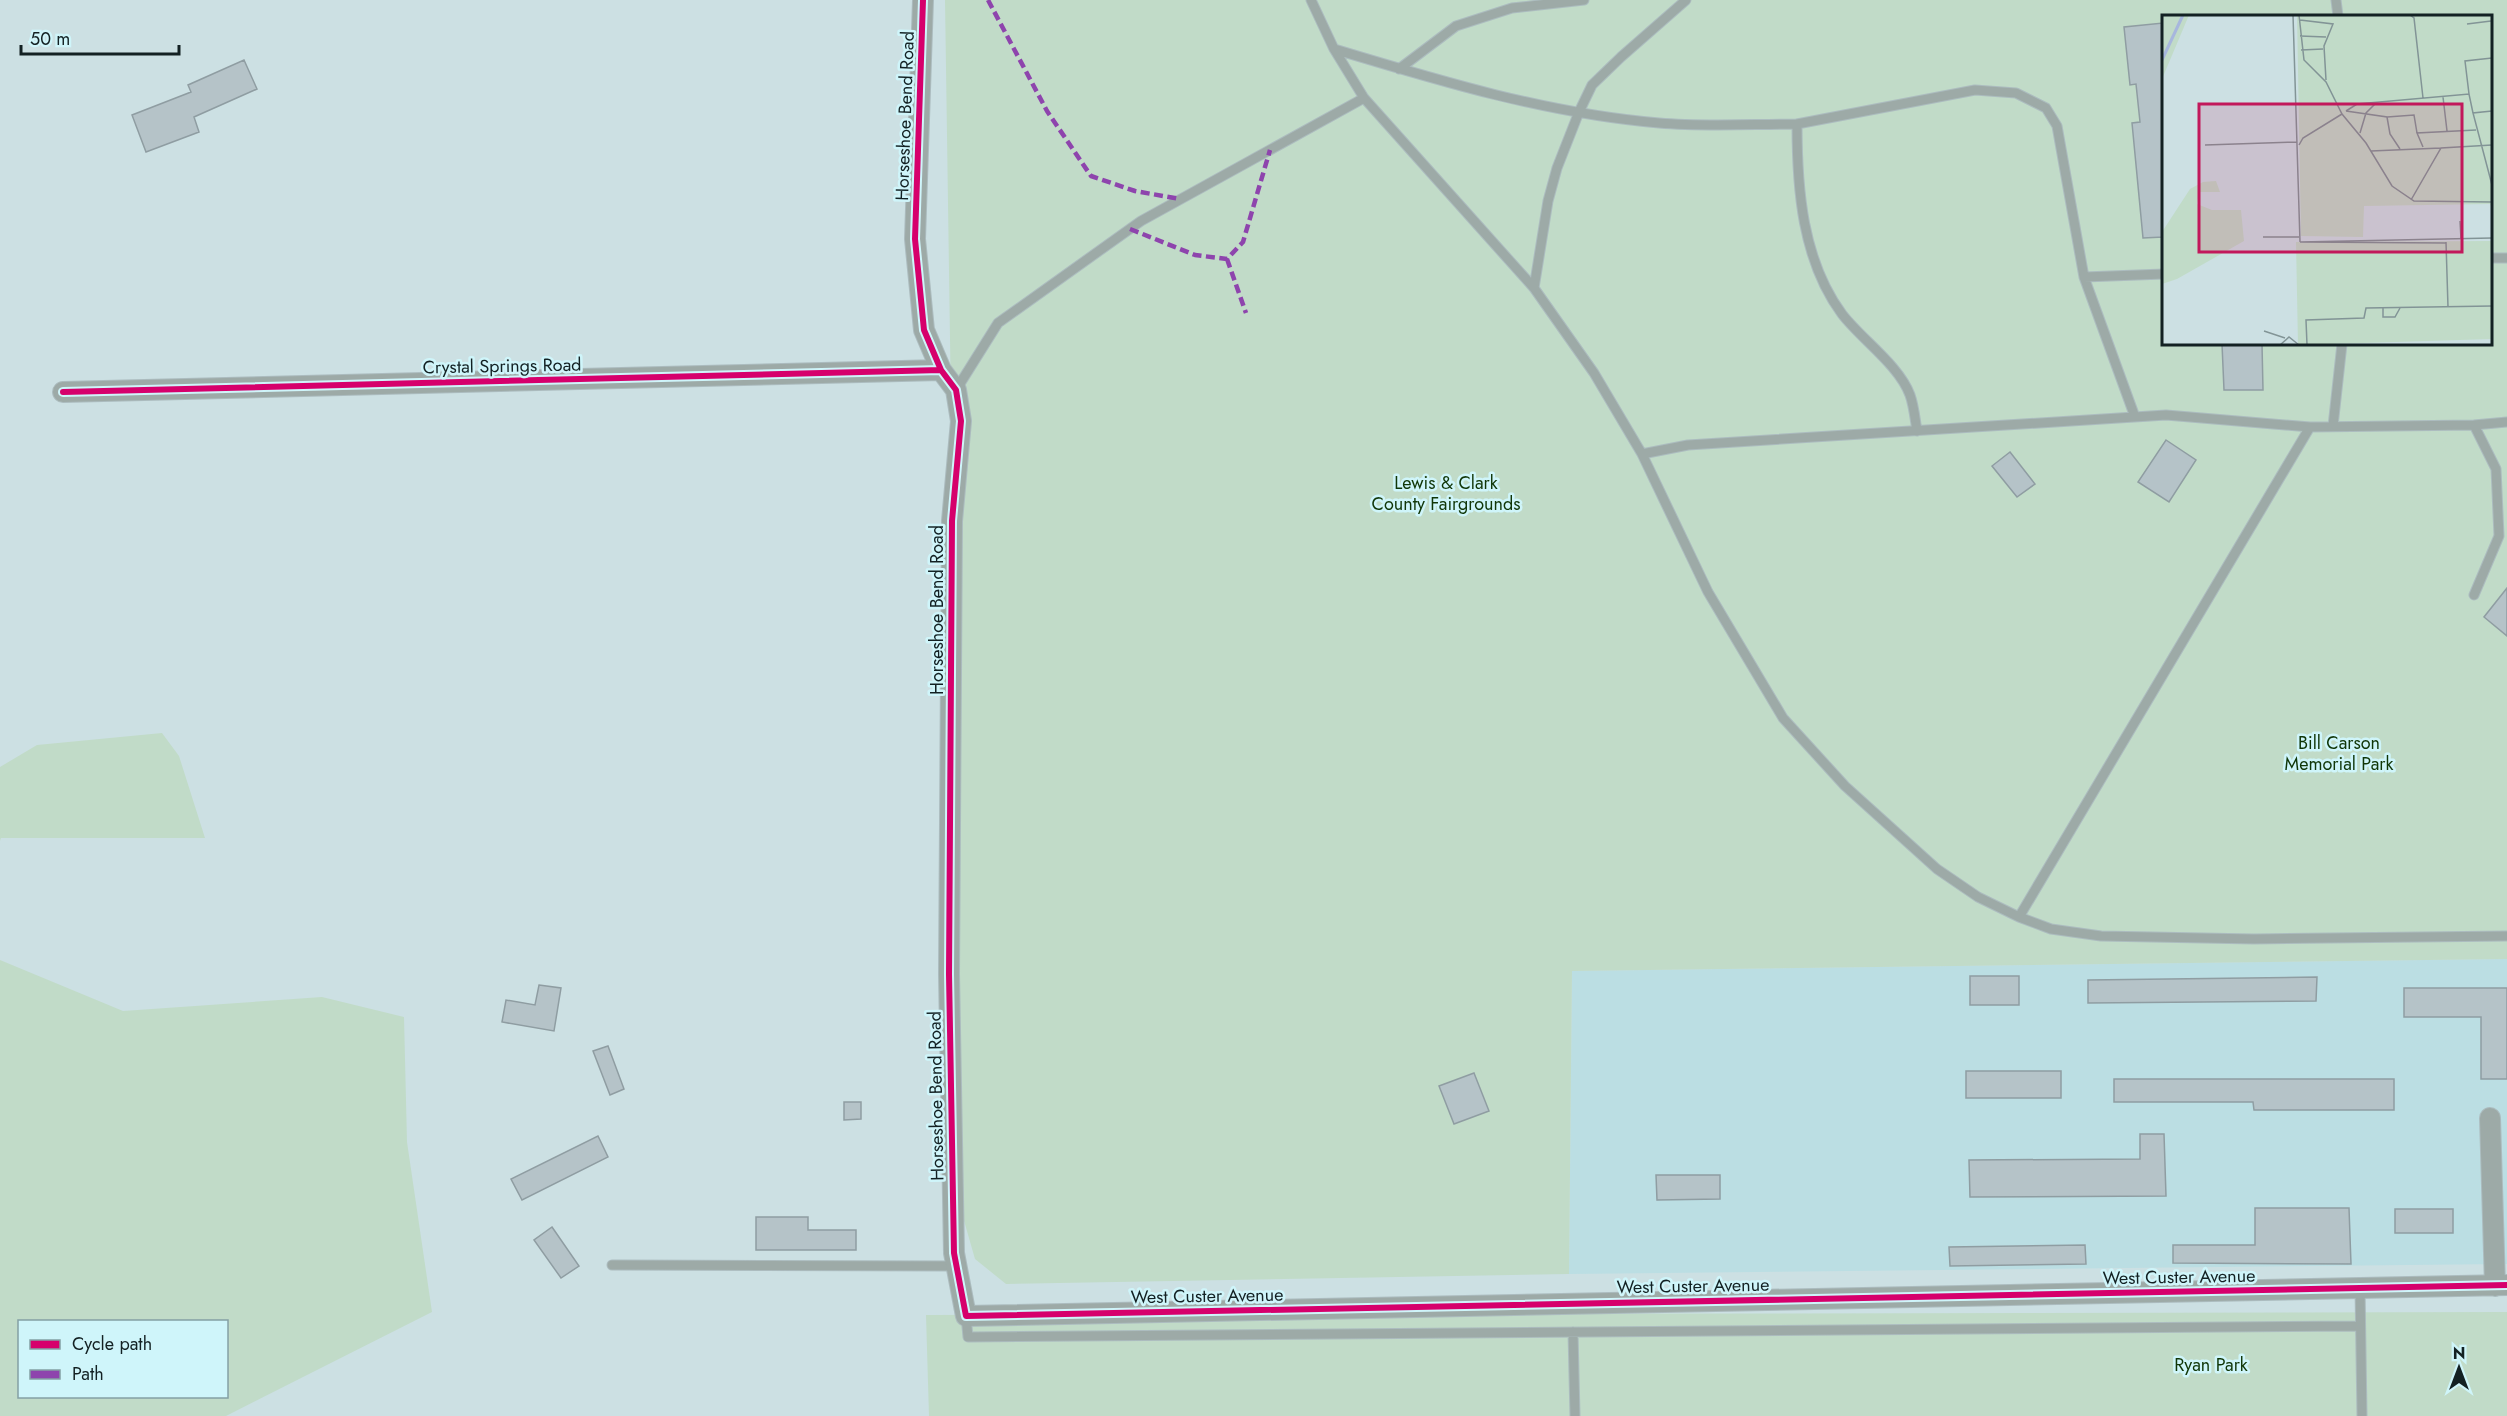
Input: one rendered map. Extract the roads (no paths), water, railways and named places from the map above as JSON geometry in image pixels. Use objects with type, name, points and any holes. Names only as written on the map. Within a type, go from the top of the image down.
[{"type":"street","name":"Horseshoe Bend Road","points":[[923,0],[915,239],[924,330],[941,370],[956,390],[962,421],[952,533],[949,974],[956,1266]]},
{"type":"street","name":"Crystal Springs Road","points":[[63,392],[941,370]]},
{"type":"street","points":[[2490,1118],[2501,1286]]},
{"type":"street","points":[[956,1266],[966,1316]]},
{"type":"street","name":"West Custer Avenue","points":[[966,1316],[2501,1286]]},
{"type":"lane","points":[[1311,0],[1334,50],[1364,98],[1534,288],[1594,373],[1642,454],[1708,592],[1783,718],[1845,786],[1936,869],[1978,897],[2051,929],[2101,936],[2254,939],[2507,936]]},
{"type":"lane","points":[[1399,69],[1456,26],[1512,8],[1584,0]]},
{"type":"lane","points":[[1534,288],[1548,201],[1557,168],[1592,86],[1629,49],[1686,0]]},
{"type":"lane","points":[[2336,0],[2338,15]]},
{"type":"lane","points":[[1334,50],[1526,102],[1660,123],[1797,124],[1975,90],[2016,93],[2046,108],[2057,126],[2084,277],[2135,417]]},
{"type":"lane","points":[[956,390],[998,323],[1141,221],[1364,98]]},
{"type":"lane","points":[[1797,124],[1797,160],[1806,236],[1825,286],[1842,314],[1895,371],[1909,392],[1917,431]]},
{"type":"lane","points":[[2084,277],[2162,274]]},
{"type":"lane","points":[[2333,426],[2342,345]]},
{"type":"lane","points":[[1642,454],[1688,445],[2166,415],[2310,427],[2474,425],[2507,422]]},
{"type":"lane","points":[[2474,425],[2496,469],[2499,536],[2474,595]]},
{"type":"lane","points":[[2019,916],[2310,427]]},
{"type":"lane","points":[[612,1266],[956,1266]]},
{"type":"lane","points":[[2360,1288],[2362,1416]]},
{"type":"lane","points":[[966,1316],[968,1337],[2360,1326]]},
{"type":"lane","points":[[1573,1332],[1575,1416]]},
{"type":"park label","name":"Lewis & Clark County Fairgrounds","points":[[1446,493]]},
{"type":"park label","name":"Bill Carson Memorial Park","points":[[2339,753]]},
{"type":"park label","name":"Ryan Park","points":[[2211,1365]]}]
